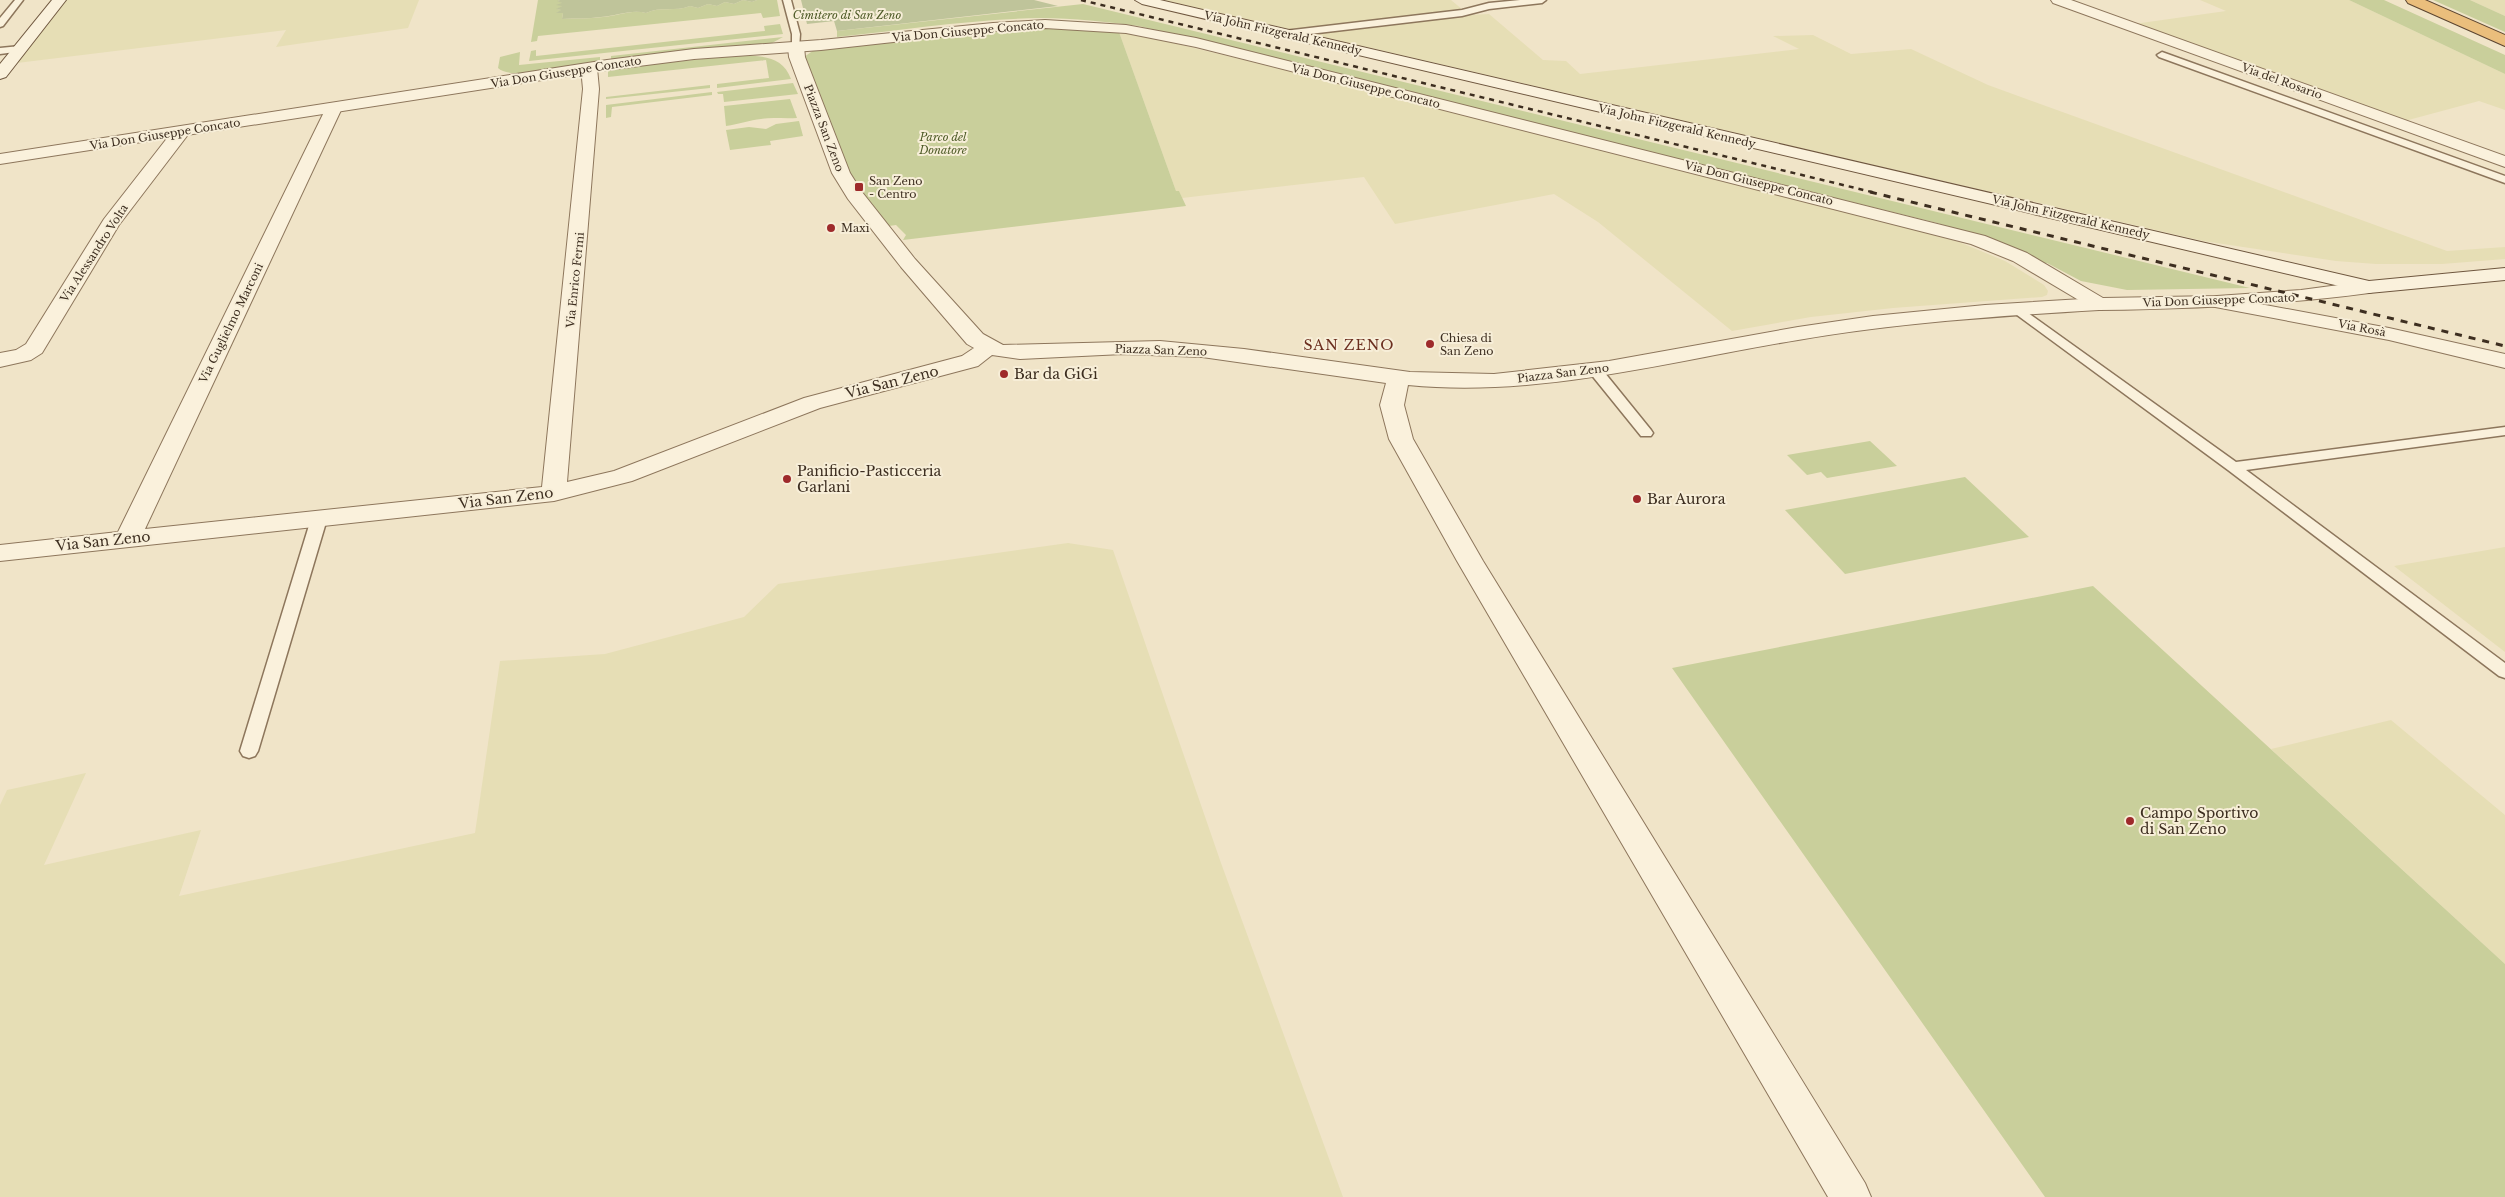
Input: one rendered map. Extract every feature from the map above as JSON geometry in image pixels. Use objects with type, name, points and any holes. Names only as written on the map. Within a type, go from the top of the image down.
[{"type":"highway","points":[[2413,0],[2505,41]]},
{"type":"street","points":[[0,74],[59,0]]},
{"type":"street","name":"Via John Fitzgerald Kennedy","points":[[1142,0],[2373,287]]},
{"type":"street","name":"Via del Rosario","points":[[2058,0],[2505,162]]},
{"type":"street","name":"Via Don Giuseppe Concato","points":[[5,158],[589,68],[694,54],[796,47],[1030,24],[1087,25],[1143,32],[1865,210],[1978,240],[2027,261],[2099,304]]},
{"type":"street","name":"Piazza San Zeno","points":[[796,47],[803,72],[845,180],[908,263],[975,339],[988,348],[1016,353],[1116,347],[1183,348],[1398,378],[1453,382],[1594,370],[1740,343]]},
{"type":"street","name":"Via Enrico Fermi","points":[[554,492],[580,230],[591,89],[589,68]]},
{"type":"street","name":"Via Guglielmo Marconi","points":[[128,538],[334,108]]},
{"type":"street","name":"Via Alessandro Volta","points":[[0,360],[23,355],[34,348],[111,223],[181,132]]},
{"type":"street","name":"Via John Fitzgerald Kennedy","points":[[2212,250],[2351,267],[2438,270],[2505,269]]},
{"type":"street","points":[[2351,267],[2368,275],[2376,282],[2373,287]]},
{"type":"street","name":"Via Don Giuseppe Concato","points":[[1740,343],[1860,324],[2017,309],[2099,304],[2217,302],[2301,296],[2505,274]]},
{"type":"street","name":"Via Rosà","points":[[2217,302],[2389,334],[2505,361]]},
{"type":"street","name":"Via San Zeno","points":[[0,553],[554,492],[623,476],[812,403],[970,360],[988,348]]},
{"type":"street","points":[[1398,378],[1392,405],[1401,439],[1470,561],[1851,1197]]},
{"type":"lane","points":[[0,24],[19,0]]},
{"type":"lane","name":"Piazza San Zeno","points":[[787,0],[796,34],[796,47]]},
{"type":"lane","points":[[1284,34],[1462,13],[1490,6],[1542,0]]},
{"type":"lane","points":[[0,11],[10,10]]},
{"type":"lane","points":[[0,51],[20,48]]},
{"type":"lane","points":[[2190,48],[2162,54],[2505,180]]},
{"type":"lane","points":[[2017,309],[2232,467],[2505,672]]},
{"type":"lane","points":[[1594,370],[1646,434]]},
{"type":"lane","points":[[2232,467],[2505,431]]},
{"type":"lane","points":[[249,751],[319,519]]},
{"type":"shaded area","points":[[66,0],[419,0],[408,28],[276,47],[286,30],[17,63]]},
{"type":"shaded area","points":[[1164,0],[1451,0],[1469,15],[1489,14],[1543,60],[1566,61],[1580,74],[1799,49],[1773,36],[1813,35],[1851,54],[1911,49],[1988,85],[2447,251],[2505,247],[2505,259],[2442,264],[2376,264],[2336,261],[2203,241]]},
{"type":"shaded area","points":[[2200,0],[2349,0],[2505,74],[2505,110],[2479,101],[2401,122],[2127,25],[2226,11]]},
{"type":"shaded area","points":[[2470,0],[2505,0],[2505,16],[2494,11]]},
{"type":"shaded area","points":[[1119,32],[1248,61],[1872,217],[1959,242],[2005,261],[2044,285],[2048,291],[2047,295],[2042,297],[1893,308],[1811,317],[1732,331],[1598,222],[1554,194],[1395,224],[1364,177],[1182,198],[1179,191],[1176,191]]},
{"type":"shaded area","points":[[1068,543],[1113,550],[1221,863],[1343,1197],[0,1197],[0,805],[7,790],[86,773],[44,865],[201,830],[179,896],[475,833],[500,661],[605,654],[744,617],[778,584]]},
{"type":"shaded area","points":[[2505,547],[2505,652],[2394,566]]},
{"type":"shaded area","points":[[2391,720],[2505,815],[2505,964],[2271,749]]},
{"type":"green space","points":[[538,0],[560,0],[558,1],[563,3],[563,6],[557,9],[562,10],[557,13],[563,13],[562,19],[598,18],[625,13],[646,13],[657,10],[679,9],[690,6],[698,8],[708,4],[717,6],[725,2],[734,4],[743,0],[752,2],[757,0],[777,0],[780,16],[763,18],[761,13],[538,36],[537,41],[531,42]]},
{"type":"green space","name":"Cimitero di San Zeno","points":[[743,0],[734,4],[725,2],[717,6],[708,4],[698,8],[690,6],[646,13],[635,12],[596,18],[562,19],[563,13],[556,13],[561,10],[556,9],[562,6],[556,5],[562,3],[557,1]]},
{"type":"green space","name":"Cimitero di San Zeno","points":[[801,0],[1034,0],[1058,6],[837,31],[834,21],[807,24]]},
{"type":"green space","points":[[2349,0],[2384,0],[2505,55],[2505,74]]},
{"type":"green space","points":[[2433,0],[2470,0],[2505,16],[2505,32]]},
{"type":"green space","points":[[1083,4],[2250,288],[2127,290],[2081,281],[2047,263],[2041,263],[1997,242],[1937,223],[1139,26],[1041,18],[964,23],[837,37],[837,31]]},
{"type":"green space","points":[[780,24],[783,34],[529,61],[531,51],[536,50],[536,56],[765,31],[764,26]]},
{"type":"green space","name":"Parco del Donatore","points":[[1046,27],[1119,32],[1176,191],[1179,191],[1186,206],[903,240],[906,235],[896,225],[889,226],[867,199],[848,169],[804,57],[814,50],[1000,29]]},
{"type":"green space","points":[[783,37],[772,43],[611,61],[611,56]]},
{"type":"green space","points":[[520,52],[519,65],[600,57],[600,62],[531,73],[506,72],[498,68],[500,57]]},
{"type":"green space","points":[[740,55],[771,59],[783,66],[791,79],[717,88],[717,84],[769,78],[766,60],[608,77],[608,69]]},
{"type":"green space","points":[[793,83],[798,94],[724,102],[723,94],[718,94],[717,92]]},
{"type":"green space","points":[[710,85],[710,88],[606,99],[606,97]]},
{"type":"green space","points":[[712,92],[712,95],[612,107],[611,117],[606,118],[606,105]]},
{"type":"green space","points":[[790,99],[797,118],[765,118],[726,126],[724,106]]},
{"type":"green space","points":[[799,121],[803,136],[770,141],[771,145],[730,150],[726,130],[749,127],[766,129],[776,124]]},
{"type":"green space","points":[[1870,441],[1897,466],[1827,478],[1821,472],[1807,475],[1787,455]]},
{"type":"green space","points":[[1965,477],[2029,537],[1845,574],[1785,510]]},
{"type":"green space","name":"Campo Sportivo di San Zeno","points":[[2093,586],[2505,964],[2505,1197],[2045,1197],[1672,668]]},
{"type":"railway","points":[[1081,0],[1876,193]]},
{"type":"railway","points":[[1870,192],[2505,346]]},
{"type":"place","name":"San Zeno - Centro","points":[[859,187]]},
{"type":"place","name":"Maxì","points":[[831,228]]},
{"type":"place","name":"Chiesa di San Zeno","points":[[1430,344]]},
{"type":"place","name":"Bar da GiGi","points":[[1004,374]]},
{"type":"place","name":"Panificio-Pasticceria Garlani","points":[[787,479]]},
{"type":"place","name":"Bar Aurora","points":[[1637,499]]},
{"type":"place","name":"Campo Sportivo di San Zeno","points":[[2130,821]]},
{"type":"district","name":"SAN ZENO","points":[[1349,345]]}]
